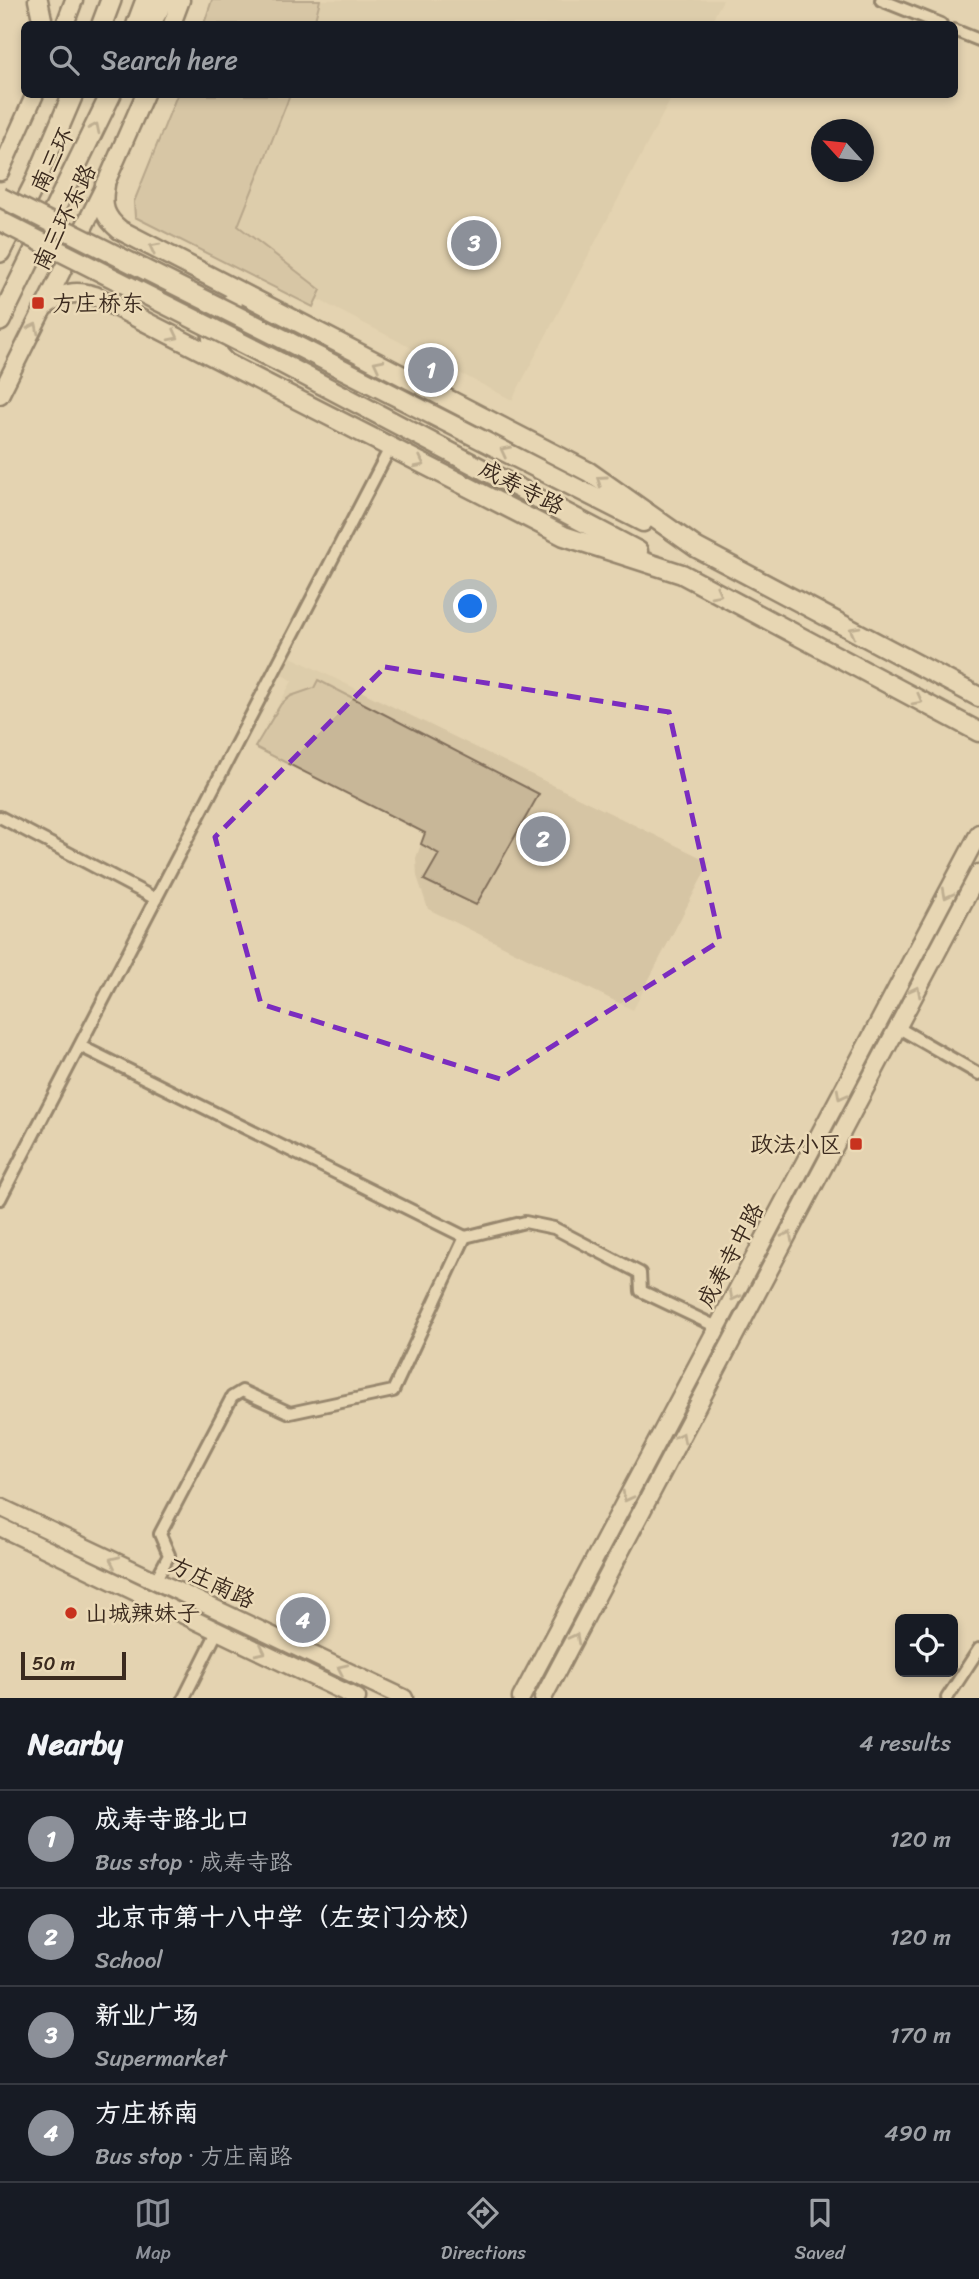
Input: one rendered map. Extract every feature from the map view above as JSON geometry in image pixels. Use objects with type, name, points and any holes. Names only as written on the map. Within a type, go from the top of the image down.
[{"type":"highway","points":[[103,21],[111,0]]},
{"type":"highway","points":[[138,21],[146,0]]},
{"type":"highway","points":[[152,21],[164,0]]},
{"type":"highway","name":"南三环","points":[[0,252],[35,183],[71,98]]},
{"type":"highway","name":"南三环","points":[[0,321],[109,98]]},
{"type":"main road","points":[[38,0],[42,21]]},
{"type":"main road","name":"成寿寺路","points":[[105,185],[102,204],[105,214],[120,230],[589,472],[697,548],[979,697]]},
{"type":"main road","points":[[0,197],[697,548]]},
{"type":"main road","points":[[0,221],[279,362],[682,574]]},
{"type":"main road","name":"成寿寺路","points":[[46,306],[66,293],[95,296],[564,536],[682,574],[979,732]]},
{"type":"main road","points":[[227,363],[216,351],[213,343],[211,335],[215,319],[233,302],[257,302]]},
{"type":"street","points":[[66,21],[74,0]]},
{"type":"street","points":[[174,21],[181,0]]},
{"type":"street","points":[[881,0],[934,21]]},
{"type":"street","points":[[958,32],[979,40]]},
{"type":"street","points":[[0,172],[33,98]]},
{"type":"street","name":"南三环东路","points":[[0,395],[105,185],[143,98]]},
{"type":"street","points":[[0,1199],[390,447]]},
{"type":"street","points":[[0,817],[156,898]]},
{"type":"street","name":"成寿寺中路","points":[[521,1698],[979,833]]},
{"type":"street","name":"成寿寺中路","points":[[543,1698],[979,873]]},
{"type":"street","points":[[897,1027],[979,1074]]},
{"type":"street","points":[[79,1046],[465,1237],[525,1222],[554,1228],[640,1273],[640,1291],[717,1327]]},
{"type":"street","points":[[155,1581],[169,1555],[160,1534],[232,1397],[242,1391],[290,1413],[393,1391],[465,1237]]},
{"type":"street","name":"方庄南路","points":[[0,1507],[404,1698]]},
{"type":"street","name":"方庄南路","points":[[0,1527],[357,1698]]},
{"type":"street","points":[[184,1698],[218,1630]]},
{"type":"street","points":[[947,1698],[979,1649]]},
{"type":"highlighted area","points":[[385,667],[669,712],[720,941],[500,1079],[261,1004],[215,837]]},
{"type":"shaded area","points":[[212,0],[320,0],[315,21],[205,21]]},
{"type":"shaded area","points":[[320,0],[723,0],[712,21],[315,21]]},
{"type":"shaded area","points":[[176,98],[289,98],[238,226],[321,290],[313,307],[135,217],[134,202]]},
{"type":"shaded area","points":[[289,98],[671,98],[512,400],[317,299],[321,290],[238,226]]},
{"type":"shaded area","points":[[291,657],[710,862],[633,1010],[428,909],[417,876],[416,858],[425,833],[255,747],[292,681],[281,674]]},
{"type":"shaded area","points":[[318,680],[539,794],[476,905],[424,880],[439,854],[421,844],[425,833],[255,747],[281,704],[291,696],[314,688]]},
{"type":"place","name":"新业广场","points":[[474,243]]},
{"type":"place","name":"方庄桥东","points":[[38,303]]},
{"type":"place","name":"成寿寺路北口","points":[[431,370]]},
{"type":"place","name":"北京市第十八中学（左安门分校）","points":[[543,839]]},
{"type":"place","name":"政法小区","points":[[856,1144]]},
{"type":"place","name":"山城辣妹子","points":[[71,1613]]},
{"type":"place","name":"方庄桥南","points":[[303,1620]]}]
